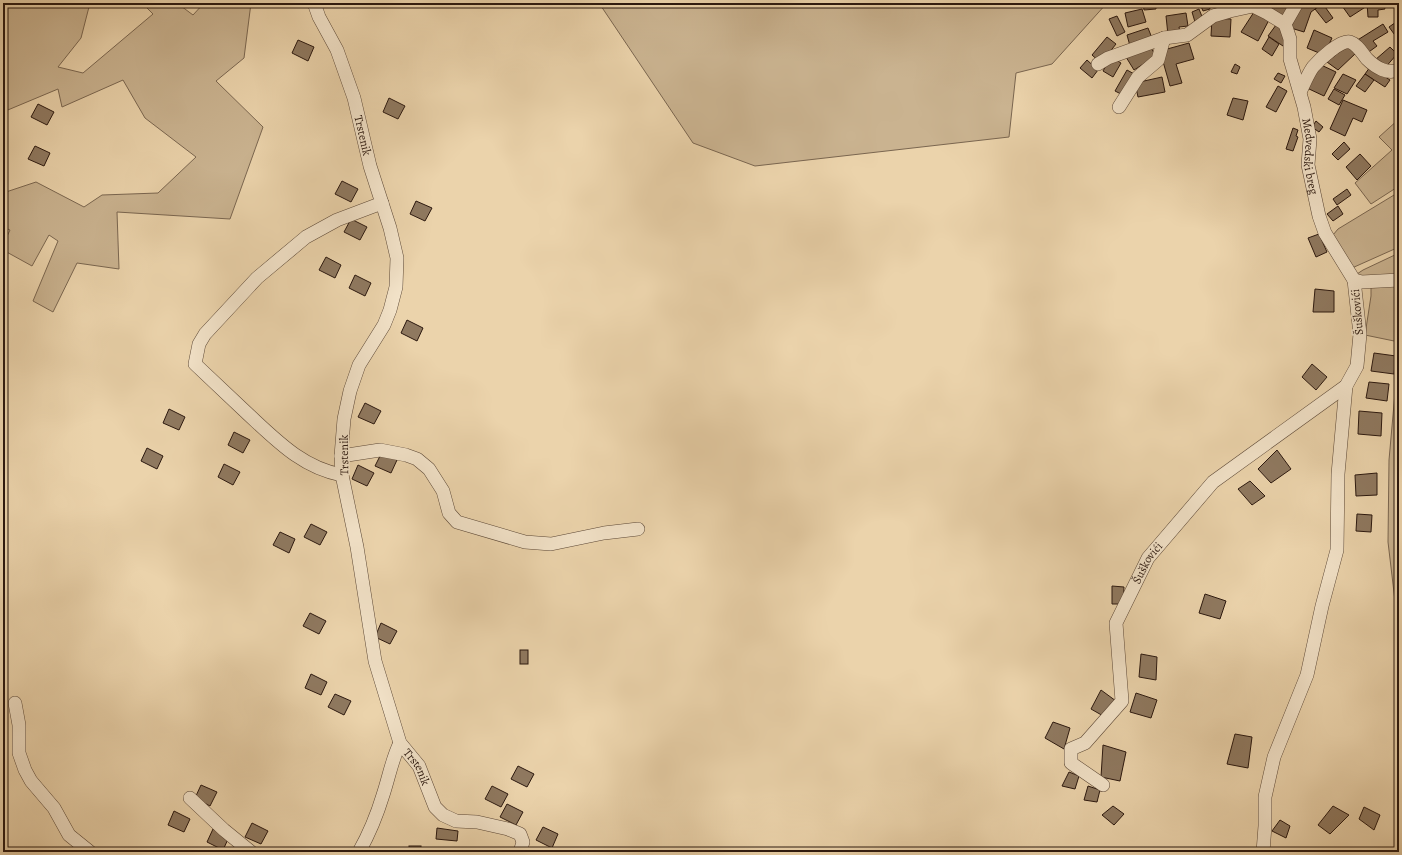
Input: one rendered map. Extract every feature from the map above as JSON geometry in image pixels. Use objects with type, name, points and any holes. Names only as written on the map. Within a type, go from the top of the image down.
[{"type":"street","name":"Trstenik","points":[[314,3],[319,17],[337,50],[354,98],[370,166],[390,228],[397,258],[396,287],[384,325],[359,365],[350,391],[344,419],[341,456],[342,475],[357,547],[375,661],[400,742],[420,766],[435,807],[443,815],[456,821],[477,822],[508,829],[520,834],[523,842],[520,852]]},
{"type":"street","points":[[1098,64],[1108,58],[1164,38],[1188,35],[1213,16],[1253,6],[1285,24],[1297,3]]},
{"type":"street","name":"Medvedski breg","points":[[1285,24],[1290,40],[1290,60],[1304,107],[1310,139],[1308,165],[1319,216],[1325,233],[1354,280]]},
{"type":"street","points":[[1119,107],[1138,77],[1158,60],[1164,38]]},
{"type":"street","points":[[1300,92],[1313,68],[1336,47],[1344,42],[1349,41],[1355,44],[1368,60],[1388,72],[1395,72],[1399,69]]},
{"type":"street","points":[[342,475],[332,474],[309,464],[282,446],[195,364],[199,344],[205,334],[257,278],[306,237],[337,220],[382,203]]},
{"type":"street","name":"Šuškovići","points":[[1263,852],[1266,826],[1265,797],[1274,757],[1307,675],[1322,606],[1337,550],[1338,474],[1346,386],[1357,366],[1360,334],[1354,280],[1362,282],[1399,280]]},
{"type":"street","name":"Šuškovići","points":[[1103,785],[1071,763],[1071,750],[1085,743],[1122,701],[1116,622],[1148,558],[1213,482],[1346,386]]},
{"type":"street","points":[[341,456],[380,450],[418,459],[429,469],[443,491],[449,513],[458,522],[525,542],[551,544],[604,533],[638,529]]},
{"type":"street","points":[[15,703],[19,725],[19,753],[25,770],[31,781],[54,808],[70,834],[90,852]]},
{"type":"street","points":[[359,852],[374,822],[394,754],[400,742]]},
{"type":"street","points":[[190,798],[224,830],[251,852]]},
{"type":"shaded area","points":[[3,3],[90,3],[81,38],[58,67],[83,73],[153,14],[142,3],[177,3],[193,15],[204,3],[251,3],[244,58],[216,81],[263,127],[230,219],[117,212],[119,269],[77,263],[53,312],[33,301],[58,241],[49,235],[32,266],[3,250],[3,245],[10,230],[3,227],[3,193],[36,182],[84,207],[102,195],[158,193],[196,157],[145,118],[123,80],[62,107],[58,89],[3,112]]},
{"type":"shaded area","points":[[599,3],[1107,3],[1052,64],[1016,73],[1009,137],[755,166],[693,143]]},
{"type":"shaded area","points":[[1399,119],[1399,186],[1371,204],[1355,183],[1392,150],[1379,137]]},
{"type":"shaded area","points":[[1399,192],[1399,247],[1352,268],[1333,235],[1338,229]]},
{"type":"shaded area","points":[[1399,253],[1399,342],[1365,335],[1371,296],[1371,280],[1360,277],[1357,274]]},
{"type":"shaded area","points":[[1399,348],[1399,605],[1395,601],[1388,542],[1389,460]]},
{"type":"building","points":[[1143,3],[1156,3],[1156,9],[1144,10]]},
{"type":"building","points":[[1208,3],[1210,9],[1203,11],[1200,4]]},
{"type":"building","points":[[1266,3],[1288,3],[1292,7],[1280,21],[1263,6]]},
{"type":"building","points":[[1303,3],[1322,4],[1311,12],[1304,32],[1291,28],[1299,6]]},
{"type":"building","points":[[1340,3],[1365,3],[1367,6],[1350,17]]},
{"type":"building","points":[[1367,3],[1383,3],[1385,9],[1378,10],[1378,17],[1368,17]]},
{"type":"building","points":[[1323,4],[1333,18],[1326,23],[1315,9]]},
{"type":"building","points":[[1142,9],[1146,22],[1128,27],[1125,13]]},
{"type":"building","points":[[1199,9],[1203,19],[1195,22],[1192,12]]},
{"type":"building","points":[[1254,12],[1270,18],[1258,41],[1241,32]]},
{"type":"building","points":[[1186,13],[1188,26],[1179,27],[1180,33],[1168,35],[1166,16]]},
{"type":"building","points":[[1117,16],[1125,32],[1117,36],[1109,19]]},
{"type":"building","points":[[1212,18],[1231,19],[1230,37],[1211,36]]},
{"type":"building","points":[[1399,20],[1399,37],[1397,38],[1389,27]]},
{"type":"building","points":[[1383,24],[1388,32],[1373,41],[1377,46],[1366,54],[1356,41]]},
{"type":"building","points":[[1276,25],[1285,32],[1289,38],[1283,46],[1268,36]]},
{"type":"building","points":[[1148,28],[1152,38],[1130,46],[1127,35]]},
{"type":"building","points":[[1314,30],[1332,38],[1324,55],[1307,48]]},
{"type":"building","points":[[1107,37],[1116,44],[1101,63],[1092,55]]},
{"type":"building","points":[[1269,37],[1279,44],[1272,56],[1262,49]]},
{"type":"building","points":[[298,40],[314,47],[308,61],[292,53]]},
{"type":"building","points":[[1148,43],[1156,56],[1134,70],[1126,57]]},
{"type":"building","points":[[1189,43],[1194,59],[1176,64],[1182,83],[1170,86],[1160,51]]},
{"type":"building","points":[[1348,45],[1356,53],[1338,70],[1327,62]]},
{"type":"building","points":[[1390,47],[1397,54],[1384,69],[1375,60]]},
{"type":"building","points":[[1111,57],[1121,63],[1113,77],[1103,71]]},
{"type":"building","points":[[1087,60],[1098,70],[1092,78],[1080,68]]},
{"type":"building","points":[[1235,64],[1240,67],[1237,74],[1231,72]]},
{"type":"building","points":[[1319,64],[1336,72],[1324,96],[1307,88]]},
{"type":"building","points":[[1370,67],[1390,80],[1385,87],[1365,74]]},
{"type":"building","points":[[1127,70],[1136,75],[1125,96],[1115,91]]},
{"type":"building","points":[[1278,73],[1285,76],[1281,83],[1274,79]]},
{"type":"building","points":[[1343,74],[1356,80],[1347,94],[1334,88]]},
{"type":"building","points":[[1365,74],[1374,80],[1365,92],[1356,86]]},
{"type":"building","points":[[1162,77],[1165,92],[1138,97],[1135,83]]},
{"type":"building","points":[[1278,86],[1287,91],[1276,112],[1266,107]]},
{"type":"building","points":[[1334,89],[1345,95],[1339,105],[1328,99]]},
{"type":"building","points":[[389,98],[405,106],[398,119],[383,112]]},
{"type":"building","points":[[1233,98],[1248,101],[1243,120],[1227,115]]},
{"type":"building","points":[[1343,100],[1367,110],[1362,122],[1353,118],[1345,136],[1330,129]]},
{"type":"building","points":[[38,104],[54,112],[47,125],[31,117]]},
{"type":"building","points":[[1316,121],[1323,127],[1319,132],[1312,127]]},
{"type":"building","points":[[1293,128],[1298,130],[1296,136],[1298,137],[1293,151],[1286,149]]},
{"type":"building","points":[[1344,142],[1350,149],[1338,160],[1332,154]]},
{"type":"building","points":[[35,146],[50,153],[44,166],[28,159]]},
{"type":"building","points":[[1360,154],[1371,166],[1357,180],[1346,167]]},
{"type":"building","points":[[342,181],[358,189],[351,202],[335,194]]},
{"type":"building","points":[[1347,189],[1351,195],[1337,205],[1333,199]]},
{"type":"building","points":[[416,201],[432,208],[425,221],[410,214]]},
{"type":"building","points":[[1338,206],[1343,214],[1333,221],[1327,214]]},
{"type":"building","points":[[351,219],[367,227],[360,240],[344,232]]},
{"type":"building","points":[[1319,234],[1327,252],[1316,257],[1308,238]]},
{"type":"building","points":[[326,257],[341,265],[335,278],[319,270]]},
{"type":"building","points":[[355,275],[371,283],[365,296],[349,288]]},
{"type":"building","points":[[1315,289],[1334,291],[1334,312],[1313,312]]},
{"type":"building","points":[[407,320],[423,328],[417,341],[401,333]]},
{"type":"building","points":[[1374,353],[1396,356],[1394,374],[1371,371]]},
{"type":"building","points":[[1312,364],[1327,377],[1316,390],[1302,377]]},
{"type":"building","points":[[1369,382],[1389,384],[1387,401],[1366,398]]},
{"type":"building","points":[[365,403],[381,411],[374,424],[358,417]]},
{"type":"building","points":[[169,409],[185,417],[179,430],[163,423]]},
{"type":"building","points":[[1359,411],[1382,413],[1381,436],[1358,434]]},
{"type":"building","points":[[234,432],[250,440],[243,453],[228,445]]},
{"type":"building","points":[[147,448],[163,456],[157,469],[141,461]]},
{"type":"building","points":[[1277,450],[1291,469],[1271,483],[1258,469]]},
{"type":"building","points":[[382,452],[397,460],[391,473],[375,466]]},
{"type":"building","points":[[224,464],[240,472],[233,485],[218,477]]},
{"type":"building","points":[[358,465],[374,473],[367,486],[352,479]]},
{"type":"building","points":[[1377,473],[1377,495],[1356,496],[1355,475]]},
{"type":"building","points":[[1250,481],[1265,496],[1252,505],[1238,489]]},
{"type":"building","points":[[1357,514],[1372,515],[1371,532],[1356,531]]},
{"type":"building","points":[[311,524],[327,532],[320,545],[304,537]]},
{"type":"building","points":[[280,532],[295,539],[289,553],[273,545]]},
{"type":"building","points":[[1112,586],[1124,587],[1123,604],[1112,604]]},
{"type":"building","points":[[1205,594],[1226,601],[1220,619],[1199,613]]},
{"type":"building","points":[[310,613],[326,621],[319,634],[303,626]]},
{"type":"building","points":[[381,623],[397,631],[390,644],[375,637]]},
{"type":"building","points":[[520,650],[528,650],[528,664],[520,664]]},
{"type":"building","points":[[1141,654],[1157,657],[1156,680],[1139,677]]},
{"type":"building","points":[[311,674],[327,682],[321,695],[305,688]]},
{"type":"building","points":[[1101,690],[1116,701],[1105,717],[1091,709]]},
{"type":"building","points":[[1136,693],[1157,700],[1151,718],[1130,712]]},
{"type":"building","points":[[335,694],[351,701],[344,715],[328,707]]},
{"type":"building","points":[[1053,722],[1070,728],[1064,749],[1045,738]]},
{"type":"building","points":[[1235,734],[1252,737],[1248,768],[1227,764]]},
{"type":"building","points":[[1103,745],[1126,752],[1120,781],[1101,777]]},
{"type":"building","points":[[518,766],[534,774],[527,787],[511,779]]},
{"type":"building","points":[[1069,772],[1079,776],[1075,789],[1062,786]]},
{"type":"building","points":[[201,785],[217,792],[210,806],[195,798]]},
{"type":"building","points":[[492,786],[508,794],[501,807],[485,799]]},
{"type":"building","points":[[1088,786],[1100,790],[1097,802],[1084,800]]},
{"type":"building","points":[[507,804],[523,812],[516,825],[500,817]]},
{"type":"building","points":[[1113,806],[1124,814],[1114,825],[1102,815]]},
{"type":"building","points":[[1333,806],[1349,815],[1330,834],[1318,825]]},
{"type":"building","points":[[1364,807],[1380,815],[1374,830],[1359,819]]},
{"type":"building","points":[[174,811],[190,819],[184,832],[168,825]]},
{"type":"building","points":[[1280,820],[1290,826],[1286,838],[1272,831]]},
{"type":"building","points":[[252,823],[268,831],[261,844],[245,837]]},
{"type":"building","points":[[543,827],[558,834],[552,848],[536,840]]},
{"type":"building","points":[[437,828],[458,831],[457,841],[436,839]]},
{"type":"building","points":[[213,829],[229,837],[223,850],[207,842]]},
{"type":"building","points":[[409,846],[421,846],[421,852],[409,852]]}]
